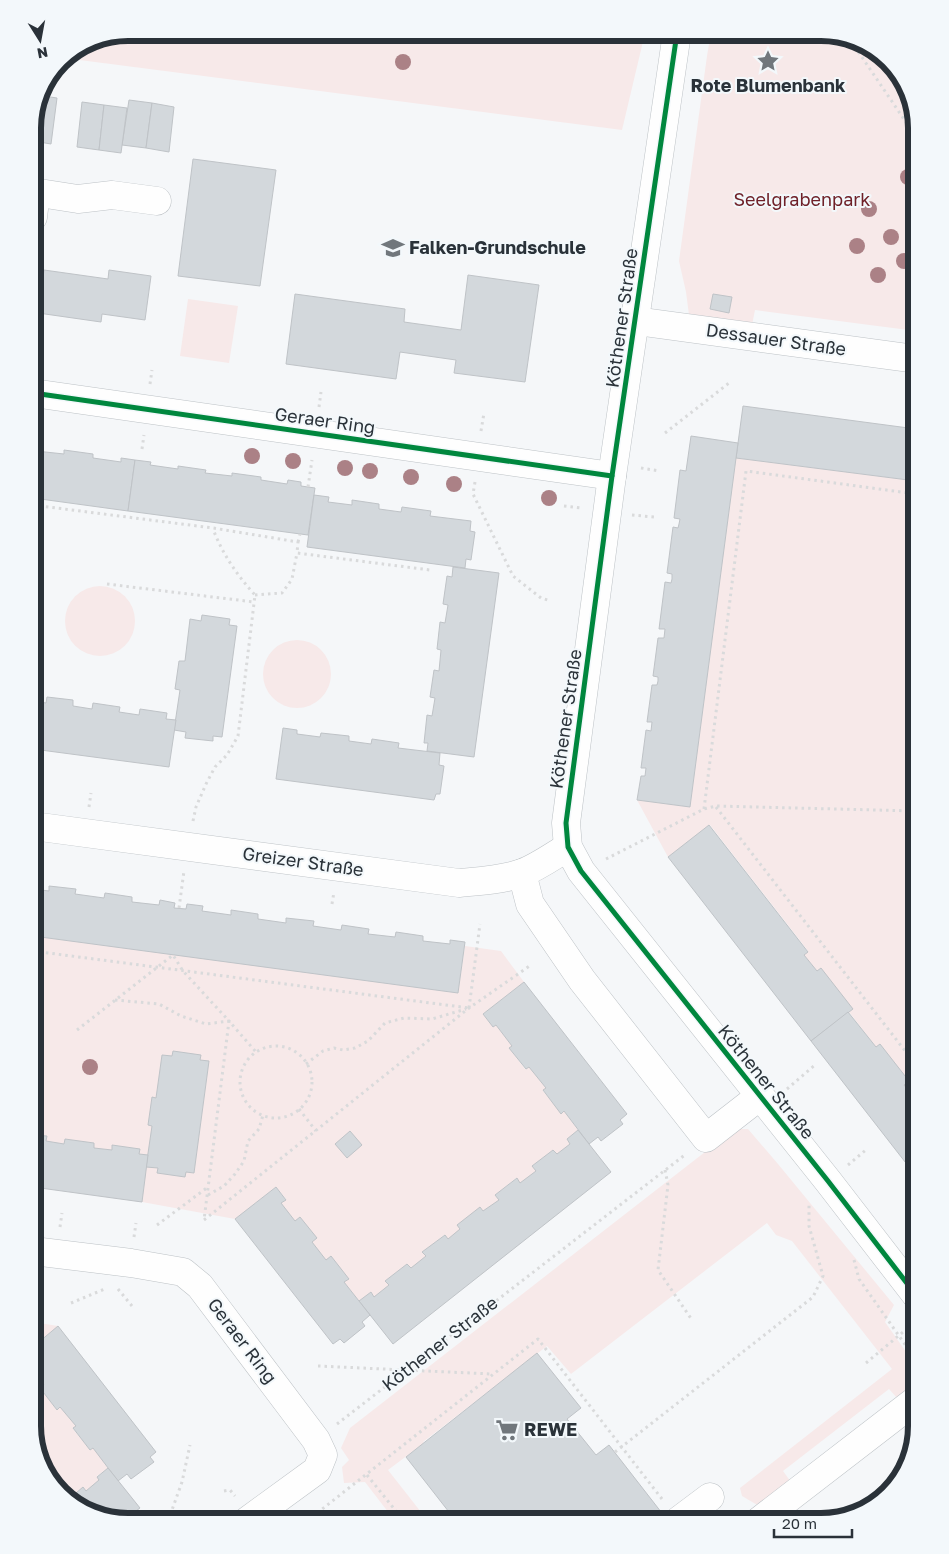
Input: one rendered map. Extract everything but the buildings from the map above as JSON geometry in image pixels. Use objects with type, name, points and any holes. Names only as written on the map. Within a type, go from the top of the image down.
[{"type":"street","name":"Köthener Straße","points":[[677,41],[612,476],[566,823],[568,847],[581,871],[828,1181],[908,1285]]},
{"type":"street","points":[[41,200],[78,199],[112,195],[157,201]]},
{"type":"street","name":"Dessauer Straße","points":[[636,321],[908,358]]},
{"type":"street","name":"Geraer Ring","points":[[41,394],[612,476]]},
{"type":"street","name":"Greizer Straße","points":[[41,827],[459,883],[491,880],[522,872],[568,847]]},
{"type":"street","points":[[522,872],[530,904],[582,980],[706,1138]]},
{"type":"street","name":"Köthener Straße","points":[[706,1138],[763,1101]]},
{"type":"street","name":"Geraer Ring","points":[[41,1252],[130,1263],[183,1272],[200,1286],[316,1440],[322,1455],[318,1470],[258,1513]]},
{"type":"street","points":[[770,1513],[908,1406]]},
{"type":"street","points":[[690,1513],[710,1497]]},
{"type":"path","points":[[856,49],[908,125]]},
{"type":"path","points":[[665,433],[728,383]]},
{"type":"path","points":[[704,808],[746,471],[908,493]]},
{"type":"path","points":[[473,494],[513,576],[541,598],[551,601]]},
{"type":"path","points":[[41,506],[213,528],[298,542]]},
{"type":"path","points":[[196,807],[215,767],[227,755],[238,736],[255,595],[234,570],[221,549],[213,528]]},
{"type":"path","points":[[255,595],[282,593],[292,579],[300,534]]},
{"type":"path","points":[[297,553],[430,570]]},
{"type":"path","points":[[107,584],[254,602]]},
{"type":"path","points":[[716,806],[908,1055]]},
{"type":"path","points":[[630,847],[704,808],[716,806],[908,810]]},
{"type":"path","points":[[179,908],[187,847]]},
{"type":"path","points":[[469,1008],[480,924]]},
{"type":"path","points":[[41,952],[469,1008]]},
{"type":"path","points":[[77,1030],[173,955],[183,970],[256,1052]]},
{"type":"path","points":[[229,1020],[204,1220],[469,1008],[531,964]]},
{"type":"path","points":[[115,1000],[159,1004],[181,1016],[206,1024],[229,1020]]},
{"type":"path","points":[[306,1064],[322,1051],[334,1048],[343,1050],[356,1048],[368,1041],[385,1023],[404,1018],[432,1019],[469,1008]]},
{"type":"path","points":[[266,1047],[287,1048],[297,1053],[306,1064],[312,1080],[306,1101],[299,1109],[289,1115],[278,1118],[263,1115],[247,1103],[242,1093],[240,1082],[242,1070],[247,1060],[256,1052],[266,1047]]},
{"type":"path","points":[[763,1101],[816,1064]]},
{"type":"path","points":[[299,1109],[316,1131]]},
{"type":"path","points":[[207,1196],[224,1186],[244,1161],[248,1141],[259,1129],[263,1115]]},
{"type":"path","points":[[665,1170],[668,1185],[658,1270],[692,1320]]},
{"type":"path","points":[[157,1226],[208,1187]]},
{"type":"path","points":[[614,1452],[813,1297],[823,1276],[809,1226],[809,1200]]},
{"type":"path","points":[[71,1303],[115,1285],[132,1306]]},
{"type":"path","points":[[866,1363],[908,1328]]},
{"type":"path","points":[[898,1336],[908,1349]]},
{"type":"path","points":[[317,1513],[538,1339],[662,1500],[670,1494]]},
{"type":"path","points":[[318,1366],[493,1374]]},
{"type":"path","points":[[171,1513],[182,1482],[190,1445]]},
{"type":"path","points":[[367,1475],[398,1513]]},
{"type":"green space","points":[[128,41],[643,41],[622,130],[76,60],[95,48],[111,43]]},
{"type":"green space","name":"Seelgrabenpark","points":[[710,41],[827,41],[859,50],[878,63],[893,80],[905,105],[908,128],[908,330],[755,310],[752,325],[689,315],[679,261]]},
{"type":"green space","points":[[188,299],[238,306],[229,363],[180,356]]},
{"type":"green space","points":[[736,458],[908,480],[908,1080],[880,1044],[876,1047],[849,1012],[852,1009],[804,955],[808,951],[710,825],[668,857],[637,800],[690,807]]},
{"type":"green space","points":[[93,586],[107,586],[120,591],[130,601],[135,614],[135,628],[130,641],[120,651],[107,656],[93,656],[80,651],[70,641],[65,628],[65,614],[70,601],[80,591]]},
{"type":"green space","points":[[297,640],[310,643],[321,650],[328,661],[331,674],[328,687],[321,698],[310,705],[297,708],[284,705],[273,698],[266,687],[263,674],[266,661],[273,650],[284,643]]},
{"type":"green space","points":[[41,937],[458,993],[465,946],[501,951],[524,982],[483,1014],[493,1027],[496,1025],[512,1046],[509,1048],[525,1069],[529,1067],[546,1088],[543,1091],[561,1113],[564,1111],[578,1130],[567,1139],[570,1144],[557,1154],[553,1150],[532,1166],[536,1171],[520,1183],[516,1178],[496,1195],[499,1200],[448,1239],[444,1235],[423,1252],[426,1256],[411,1268],[407,1264],[385,1281],[389,1285],[374,1297],[371,1292],[359,1301],[344,1282],[348,1279],[326,1260],[312,1242],[316,1238],[300,1217],[295,1221],[281,1203],[286,1199],[276,1187],[235,1219],[142,1202],[146,1167],[158,1168],[157,1173],[185,1177],[186,1172],[194,1173],[209,1062],[200,1060],[200,1055],[173,1051],[172,1056],[162,1055],[156,1098],[152,1098],[148,1125],[152,1126],[148,1155],[139,1154],[140,1149],[113,1145],[112,1150],[94,1148],[94,1143],[65,1139],[64,1144],[46,1141],[47,1136],[41,1136]]},
{"type":"green space","points":[[908,1082],[908,1090],[904,1085]]},
{"type":"green space","points":[[748,1129],[894,1305],[885,1322],[908,1355],[908,1391],[898,1399],[889,1389],[783,1471],[791,1482],[759,1506],[742,1496],[740,1488],[892,1369],[792,1241],[776,1235],[767,1223],[571,1374],[547,1346],[388,1470],[422,1513],[389,1513],[365,1482],[344,1483],[342,1467],[349,1460],[341,1448],[350,1428],[732,1131]]},
{"type":"green space","points":[[41,1323],[58,1326],[41,1340]]},
{"type":"green space","points":[[41,1389],[56,1409],[60,1407],[76,1426],[73,1429],[90,1450],[93,1448],[108,1468],[97,1476],[99,1480],[86,1491],[83,1487],[75,1494],[63,1483],[50,1464],[43,1443]]},
{"type":"cycle path","points":[[676,41],[612,476],[566,823],[568,847],[581,871],[828,1181],[908,1285]]},
{"type":"cycle path","points":[[41,394],[612,476]]},
{"type":"place","name":"Rote Blumenbank","points":[[768,61]]},
{"type":"place","name":"Falken-Grundschule","points":[[393,248]]},
{"type":"place","name":"REWE","points":[[507,1430]]}]
